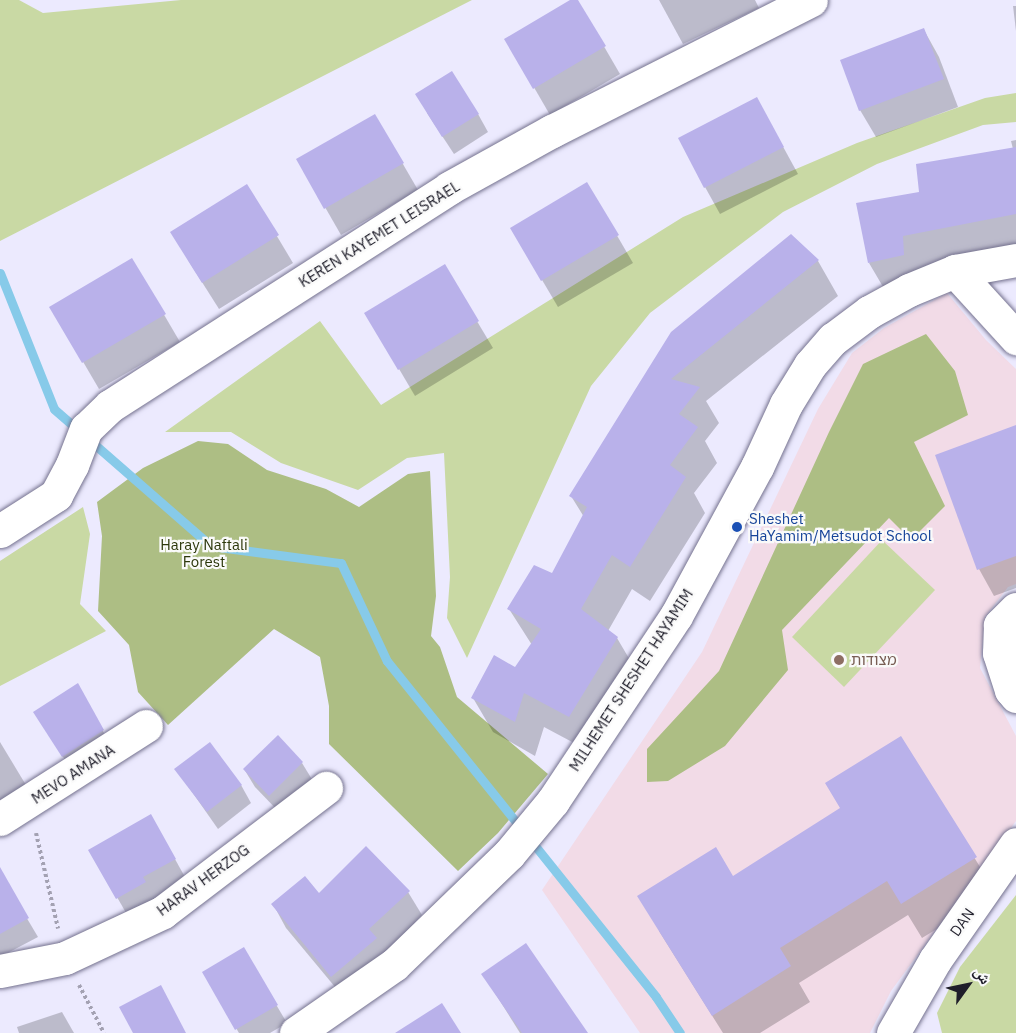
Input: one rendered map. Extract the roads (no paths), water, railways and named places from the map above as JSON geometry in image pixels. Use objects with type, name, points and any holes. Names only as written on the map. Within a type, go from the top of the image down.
[{"type":"street","name":"KEREN KAYEMET LEISRAEL","points":[[0,531],[56,495],[72,465],[86,429],[110,406],[449,189],[552,130],[811,0]]},
{"type":"street","name":"MILHEMET SHESHET HAYAMIM","points":[[296,1033],[394,965],[509,855],[553,801],[676,616],[757,467],[786,404],[810,365],[833,339],[869,312],[909,290],[955,271],[1016,260]]},
{"type":"street","points":[[955,271],[1016,338]]},
{"type":"street","points":[[1016,609],[1000,625],[999,653],[1011,690],[1016,696]]},
{"type":"street","name":"MEVO AMANA","points":[[0,819],[146,726]]},
{"type":"street","name":"HARAV HERZOG","points":[[0,971],[65,957],[163,912],[326,788]]},
{"type":"street","name":"DAN","points":[[893,1033],[935,960],[1016,844]]},
{"type":"waterway","points":[[0,273],[54,409],[211,546],[341,563],[387,661],[656,997],[680,1033]]},
{"type":"place","name":"Sheshet HaYamim/Metsudot School","points":[[737,527]]},
{"type":"place","name":"מצודות","points":[[839,660]]},
{"type":"park label","name":"Haray Naftali Forest","points":[[204,552]]}]
